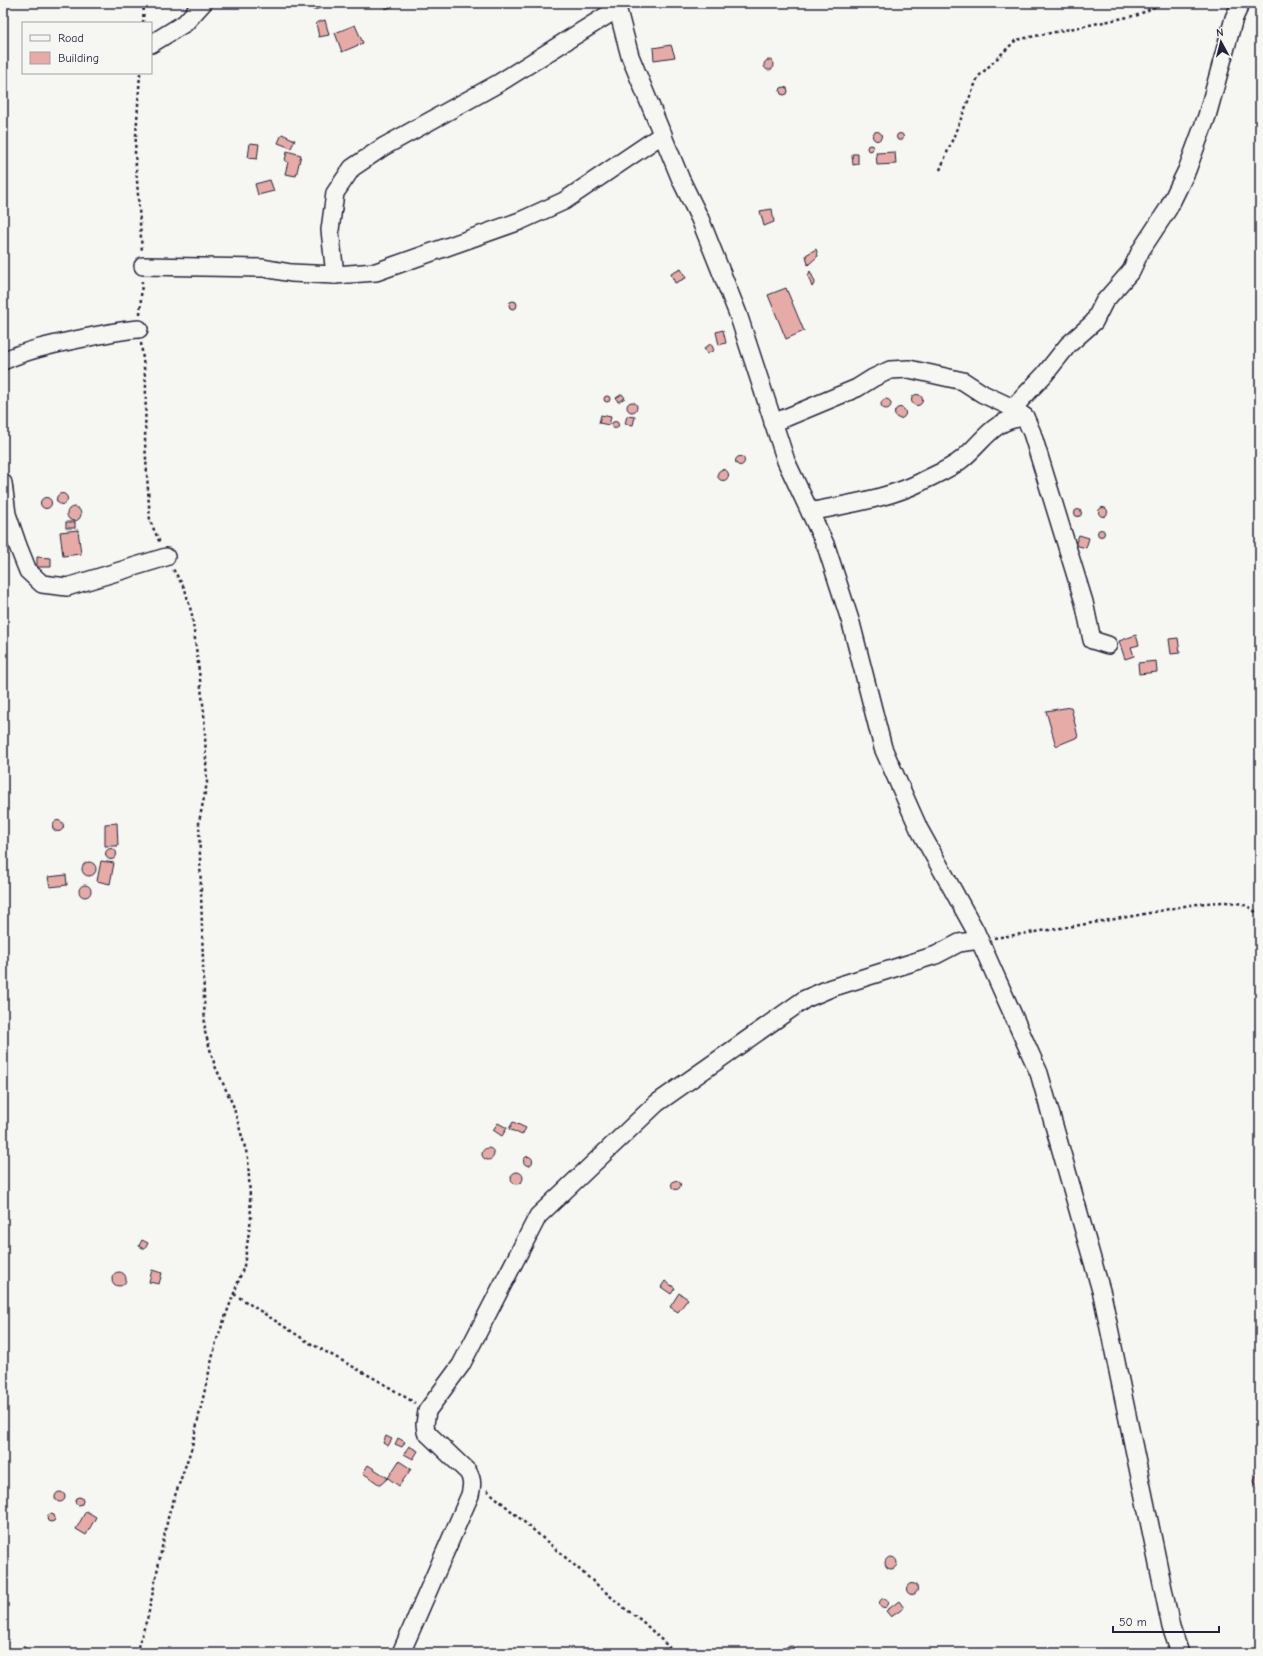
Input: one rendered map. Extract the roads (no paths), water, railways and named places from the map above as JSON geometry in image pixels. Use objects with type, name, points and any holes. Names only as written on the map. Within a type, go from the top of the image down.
[{"type":"street","points":[[152,43],[185,23],[203,3]]},
{"type":"street","points":[[810,512],[894,494],[920,482],[961,460],[990,431],[1005,420],[1019,413],[1045,374],[1068,345],[1094,322],[1104,302],[1131,271],[1141,250],[1168,209],[1187,170],[1207,116],[1234,18],[1241,3]]},
{"type":"street","points":[[335,275],[330,230],[335,193],[352,168],[383,147],[499,83],[616,6],[630,56],[681,180],[700,218],[738,314],[786,461],[826,546],[851,623],[883,748],[919,829],[979,940],[1039,1073],[1102,1294],[1171,1627],[1180,1653]]},
{"type":"street","points":[[143,266],[263,268],[291,273],[335,275],[376,272],[520,221],[564,201],[662,134]]},
{"type":"street","points":[[3,361],[20,353],[51,345],[124,330],[139,329]]},
{"type":"street","points":[[774,423],[857,388],[890,370],[909,369],[963,381],[983,394],[1019,413],[1032,433],[1077,580],[1092,640],[1108,644]]},
{"type":"street","points":[[3,483],[7,514],[18,546],[28,570],[42,584],[67,587],[166,557]]},
{"type":"street","points":[[401,1653],[470,1495],[472,1478],[468,1472],[426,1432],[425,1424],[427,1411],[461,1365],[538,1216],[657,1103],[805,999],[831,988],[936,955],[959,943],[979,940]]}]
